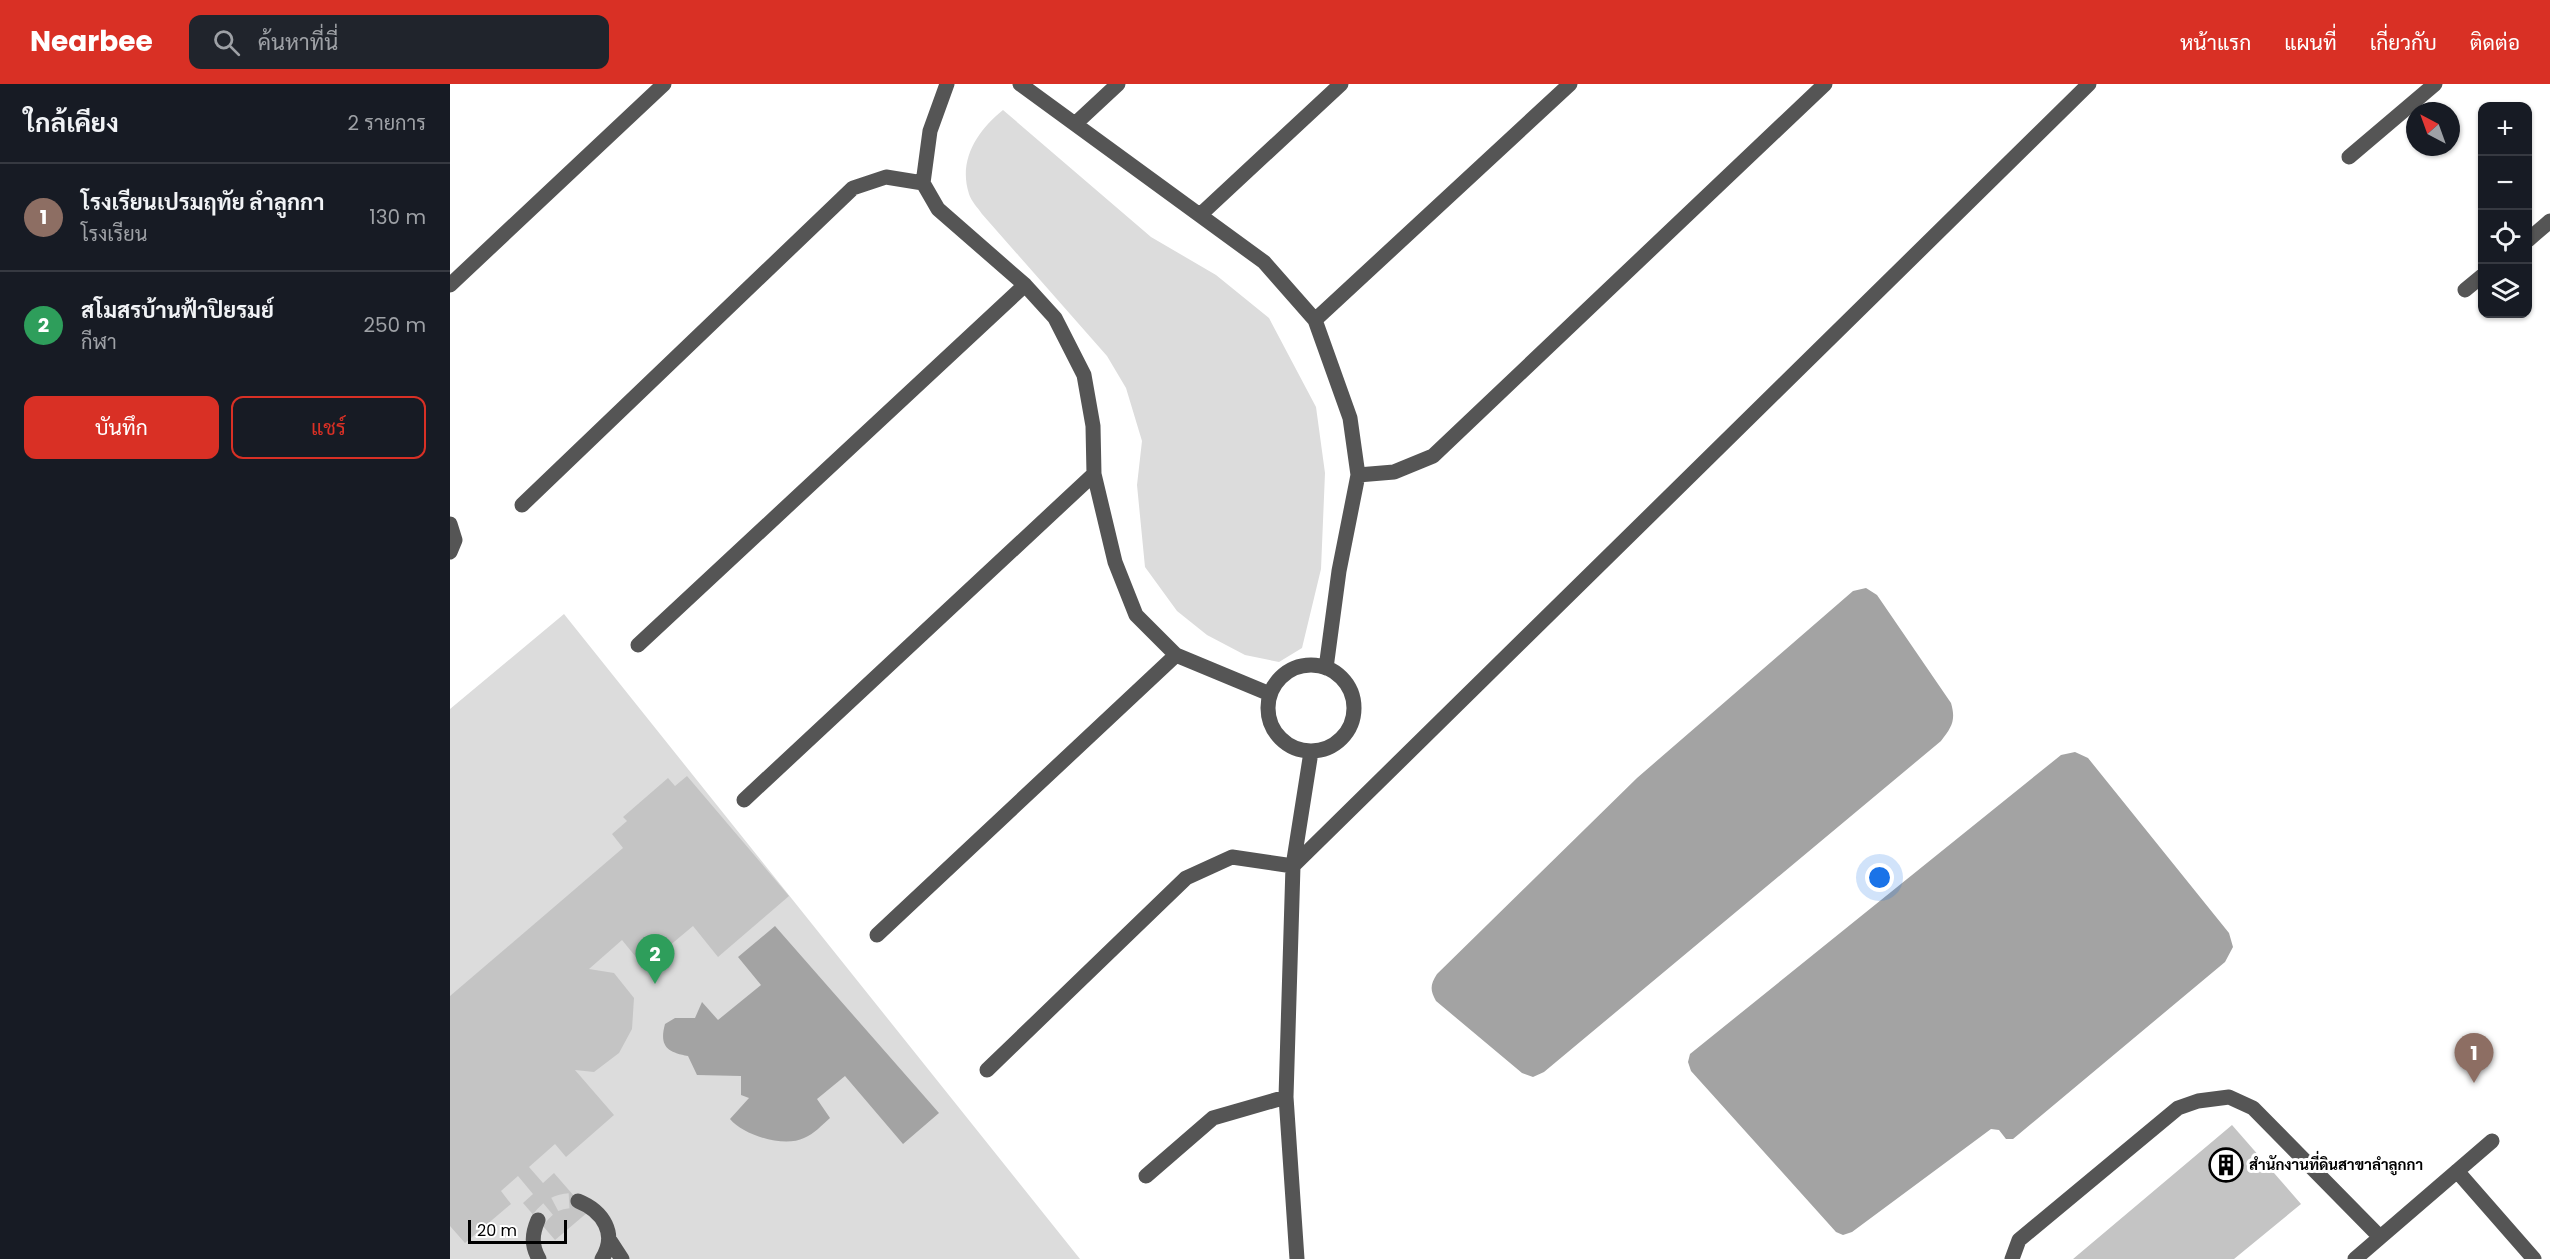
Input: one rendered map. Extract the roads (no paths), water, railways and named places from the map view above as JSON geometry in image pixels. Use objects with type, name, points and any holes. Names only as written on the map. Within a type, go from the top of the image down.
[{"type":"street","points":[[450,285],[663,84]]},
{"type":"street","points":[[947,84],[930,131],[923,183],[938,209],[1025,285],[1056,318],[1084,375],[1093,426],[1094,474],[1114,562],[1136,615],[1176,655],[1270,694]]},
{"type":"street","points":[[1020,84],[1264,262],[1315,320],[1350,418],[1358,475],[1339,571],[1326,668]]},
{"type":"street","points":[[1075,124],[1119,84]]},
{"type":"street","points":[[1200,215],[1341,84]]},
{"type":"street","points":[[1315,320],[1570,84]]},
{"type":"street","points":[[1358,475],[1394,472],[1432,456],[1825,84]]},
{"type":"street","points":[[1293,866],[2089,84]]},
{"type":"street","points":[[2349,158],[2435,84]]},
{"type":"street","points":[[522,505],[853,188],[886,177],[923,183]]},
{"type":"street","points":[[2532,237],[2550,221]]},
{"type":"street","points":[[2465,290],[2478,279]]},
{"type":"street","points":[[638,645],[1025,285]]},
{"type":"street","points":[[744,800],[1094,474]]},
{"type":"street","points":[[450,524],[455,540],[450,552]]},
{"type":"street","points":[[877,935],[1176,655]]},
{"type":"street","points":[[1303,665],[1318,665],[1344,679],[1352,692],[1355,707],[1353,722],[1336,744],[1324,750],[1311,752],[1297,750],[1285,744],[1269,722],[1270,694],[1278,681],[1289,671],[1303,665]]},
{"type":"street","points":[[1297,1259],[1286,1097],[1293,866],[1311,752]]},
{"type":"street","points":[[987,1070],[1186,878],[1232,858],[1293,866]]},
{"type":"street","points":[[1146,1176],[1214,1118],[1286,1097]]},
{"type":"street","points":[[2012,1259],[2019,1240],[2178,1108],[2198,1101],[2229,1097],[2253,1108],[2380,1237]]},
{"type":"street","points":[[2355,1259],[2492,1141]]},
{"type":"street","points":[[2457,1171],[2534,1259]]},
{"type":"street","points":[[578,1201],[592,1206],[607,1226],[609,1239],[607,1252],[602,1259]]},
{"type":"street","points":[[538,1220],[533,1233],[533,1245],[539,1259]]},
{"type":"street","points":[[609,1239],[622,1259]]},
{"type":"tunnel","points":[[538,1220],[555,1204],[578,1201]]},
{"type":"place","name":"สโมสรบ้านฟ้าปิยรมย์","points":[[655,984]]},
{"type":"place","name":"โรงเรียนเปรมฤทัย ลำลูกกา","points":[[2474,1083]]},
{"type":"place","name":"สำนักงานที่ดินสาขาลำลูกกา","points":[[2226,1165]]}]
